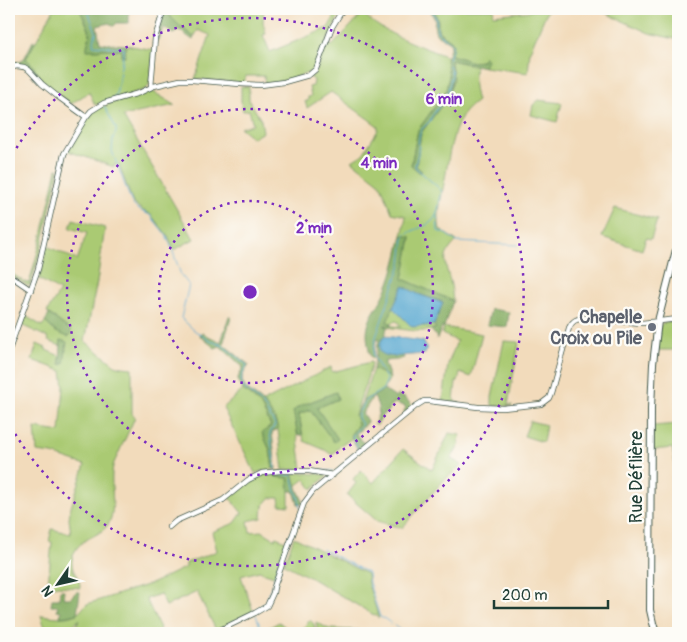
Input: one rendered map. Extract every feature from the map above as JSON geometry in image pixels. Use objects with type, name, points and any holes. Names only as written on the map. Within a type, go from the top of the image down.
[{"type":"street","points":[[151,87],[156,38],[164,9]]},
{"type":"street","points":[[9,350],[44,248],[64,154],[91,111],[101,105],[139,93],[151,87],[180,80],[265,84],[284,82],[310,75],[316,69],[332,26],[343,9]]},
{"type":"street","points":[[9,68],[17,66],[29,70],[42,84],[86,117]]},
{"type":"street","name":"Rue Déflière","points":[[656,633],[650,610],[653,364],[658,321],[678,242]]},
{"type":"street","points":[[9,275],[31,290]]},
{"type":"street","points":[[214,633],[267,606],[304,503],[313,491],[416,406],[424,401],[503,408],[540,404],[549,398],[551,393],[571,322],[582,318],[642,324],[678,319]]},
{"type":"street","points":[[169,527],[176,521],[223,500],[256,475],[280,471],[309,471],[333,475]]},
{"type":"green space","points":[[54,9],[80,10],[89,30],[90,36],[87,44],[102,49],[122,50],[124,56],[126,45],[154,50],[149,85],[146,89],[95,105],[89,92],[71,104],[44,84],[26,59]]},
{"type":"green space","points":[[113,9],[114,12],[129,11],[129,23],[117,23],[114,26],[109,23],[97,26],[100,43],[126,45],[125,56],[121,56],[122,50],[87,50],[90,34],[80,10]]},
{"type":"green space","points":[[165,9],[264,9],[263,22],[266,34],[263,35],[270,52],[328,28],[339,9],[342,9],[313,71],[291,79],[265,84],[264,76],[246,76],[244,83],[195,79],[210,35],[198,30],[194,37],[182,28]]},
{"type":"green space","points":[[431,9],[435,9],[439,32],[453,43],[451,55],[473,62],[482,61],[484,56],[487,60],[484,67],[451,60],[453,77],[450,89],[441,106],[421,133],[416,166],[422,171],[420,173],[411,165],[418,130],[446,91],[449,76],[446,60],[451,45],[436,34],[435,20]]},
{"type":"green space","points":[[435,9],[494,9],[493,15],[548,9],[530,51],[528,73],[484,67],[486,62],[484,57],[482,61],[473,62],[451,55],[453,46],[447,37],[438,31]]},
{"type":"green space","points":[[597,9],[678,9],[675,39],[649,33]]},
{"type":"green space","points":[[164,10],[194,37],[193,40],[179,30],[173,34],[163,27],[159,40],[157,39]]},
{"type":"green space","points":[[363,13],[380,27],[391,33],[448,57],[449,76],[446,91],[418,130],[411,165],[416,166],[421,133],[441,106],[450,89],[453,81],[451,60],[475,66],[474,84],[477,101],[464,113],[455,131],[439,209],[440,230],[457,241],[446,256],[453,301],[403,279],[411,238],[402,235],[406,216],[392,213],[379,182],[352,161],[363,154],[378,130],[378,126],[331,92],[307,108],[305,101],[308,101],[308,97],[311,96],[309,87],[313,86],[314,80],[310,77],[315,73],[327,42],[332,46]]},
{"type":"green space","points":[[33,41],[35,42],[26,59],[33,65],[44,84],[30,69],[13,65],[13,63],[22,61]]},
{"type":"green space","points":[[241,86],[249,87],[249,100],[261,120],[263,132],[253,138],[240,127],[253,124],[249,110],[243,111]]},
{"type":"green space","points":[[152,89],[152,91],[175,105],[123,116],[194,239],[174,250],[168,236],[151,215],[133,203],[119,165],[114,165],[114,167],[68,151],[89,115],[100,107]]},
{"type":"green space","points":[[538,100],[562,103],[557,122],[531,115],[533,105]]},
{"type":"green space","points":[[57,169],[59,169],[41,250],[30,285],[28,286],[9,274],[9,272],[29,283]]},
{"type":"green space","points":[[615,208],[657,220],[651,239],[646,238],[642,250],[602,237]]},
{"type":"green space","points":[[73,219],[105,228],[97,282],[85,341],[115,365],[132,368],[132,413],[135,417],[113,466],[113,503],[109,523],[101,532],[80,545],[73,556],[72,566],[79,580],[80,588],[48,585],[52,542],[49,541],[52,529],[71,534],[70,510],[85,465],[52,454],[37,452],[35,428],[60,432],[64,387],[62,371],[32,360],[37,344],[60,356],[60,364],[64,364],[61,340],[61,346],[48,341],[49,338],[21,325],[24,315],[42,326],[45,322],[56,332],[70,330],[47,312],[60,291],[39,279],[47,246],[77,260],[87,233],[70,228]]},
{"type":"green space","points":[[402,235],[411,237],[403,279],[453,301],[444,327],[442,327],[437,339],[431,330],[436,328],[434,325],[443,302],[418,294],[403,286],[387,322],[391,323],[391,326],[385,325],[387,327],[385,336],[381,340],[394,357],[403,355],[404,358],[385,361],[390,378],[373,369],[379,339],[376,340],[373,359],[369,353],[367,335],[370,320],[384,296],[396,262]]},
{"type":"green space","points":[[393,308],[412,327],[434,325],[436,328],[418,331],[384,327],[385,325],[401,327],[396,321],[387,322]]},
{"type":"green space","points":[[491,309],[509,312],[507,327],[487,325]]},
{"type":"green space","points":[[49,314],[70,330],[71,334],[68,337],[56,332],[45,322]]},
{"type":"green space","points":[[229,316],[231,318],[223,344],[249,365],[242,379],[244,386],[263,402],[270,411],[278,429],[272,432],[276,469],[273,469],[270,450],[262,433],[271,426],[259,403],[242,389],[238,382],[243,367],[220,346],[215,348],[200,336],[202,333],[221,342]]},
{"type":"green space","points":[[678,321],[678,350],[657,350],[659,326],[666,322]]},
{"type":"green space","points":[[444,327],[482,334],[471,377],[460,373],[458,382],[456,382],[454,401],[460,403],[443,401],[448,364],[457,341],[442,334]]},
{"type":"green space","points":[[61,340],[67,342],[64,364],[60,364]]},
{"type":"green space","points":[[504,341],[519,342],[508,405],[512,406],[493,406],[492,397]]},
{"type":"green space","points":[[371,362],[372,364],[355,415],[358,424],[351,434],[352,438],[343,443],[332,455],[304,441],[299,414],[310,410],[334,442],[337,439],[316,408],[338,399],[336,392],[300,406],[294,411],[302,469],[283,470],[275,419],[263,402],[331,367],[332,372]]},
{"type":"green space","points":[[373,369],[390,378],[381,393],[362,402]]},
{"type":"green space","points":[[383,389],[396,398],[398,395],[405,398],[413,406],[405,413],[403,411],[406,408],[404,406],[394,403],[383,414],[377,425],[374,424],[378,408],[374,397],[371,398],[362,414],[366,417],[367,422],[356,434],[365,445],[358,450],[351,434],[358,424],[355,416],[364,400]]},
{"type":"green space","points":[[243,390],[260,404],[271,426],[262,433],[270,450],[273,469],[255,473],[223,408]]},
{"type":"green space","points":[[336,392],[338,399],[317,408],[338,439],[334,442],[310,410],[299,414],[302,435],[298,435],[293,411],[300,406]]},
{"type":"green space","points":[[530,421],[546,425],[543,442],[524,436]]},
{"type":"green space","points":[[678,424],[677,473],[672,448],[653,450],[653,426]]},
{"type":"green space","points":[[449,433],[461,435],[458,443],[460,444],[451,459],[462,465],[443,481],[402,528],[377,521],[347,495],[356,483],[353,479],[361,470],[373,483],[403,449],[432,470]]},
{"type":"green space","points":[[275,471],[289,480],[289,506],[280,505],[279,498],[270,498],[263,506],[262,518],[248,521],[250,532],[262,531],[275,539],[276,537],[286,541],[274,576],[259,571],[241,576],[253,611],[216,630],[197,592],[166,606],[160,594],[146,599],[160,628],[157,633],[71,633],[80,619],[72,626],[68,633],[49,633],[47,626],[44,626],[41,615],[60,617],[74,615],[87,604],[153,583],[186,567],[186,563],[217,551],[212,532],[235,523],[242,513],[229,497],[256,476]]},
{"type":"green space","points":[[275,471],[293,473],[303,501],[302,504],[298,504],[294,491],[289,491],[288,478],[276,477]]},
{"type":"green space","points":[[293,473],[328,475],[312,489],[305,479],[296,486]]},
{"type":"green space","points":[[294,537],[367,574],[368,584],[379,618],[284,564]]},
{"type":"green space","points":[[60,590],[64,590],[63,598],[70,598],[76,592],[80,592],[77,614],[60,617],[61,611],[57,610],[58,606],[51,606],[52,599],[59,599]]},
{"type":"green space","points":[[310,620],[314,624],[316,633],[299,633]]},
{"type":"green space","points":[[279,622],[293,633],[266,633],[266,629]]},
{"type":"green space","points":[[316,622],[329,629],[359,630],[360,633],[318,633]]},
{"type":"water","points":[[403,286],[443,303],[434,325],[412,327],[393,308]]},
{"type":"water","points":[[385,336],[423,341],[426,348],[425,354],[388,356],[380,352],[381,341]]},
{"type":"waterway","points":[[89,9],[88,11],[96,32],[93,45],[124,48],[116,96],[113,98]]},
{"type":"waterway","points":[[408,233],[434,219],[442,194],[440,189],[415,165],[421,130],[430,121],[447,95],[452,74],[448,62],[452,43],[438,33],[433,9]]},
{"type":"waterway","points":[[104,106],[116,128],[112,151],[131,201],[134,206],[150,215],[166,235],[181,275],[189,285],[181,318],[194,330],[210,341],[222,345],[247,365],[241,378],[242,384],[245,389],[262,403],[275,425],[270,433],[275,469]]},
{"type":"waterway","points":[[437,215],[438,231],[457,242],[518,245]]},
{"type":"waterway","points":[[374,357],[376,337],[401,264],[404,236],[406,234]]},
{"type":"waterway","points":[[357,452],[359,450],[352,436],[362,424],[358,418],[358,413],[367,399],[383,389],[387,380],[375,359]]},
{"type":"waterway","points":[[317,470],[333,471]]},
{"type":"waterway","points":[[279,473],[291,475]]},
{"type":"waterway","points":[[291,473],[300,508]]},
{"type":"waterway","points":[[254,611],[266,602],[291,533]]},
{"type":"waterway","points":[[322,549],[368,573],[369,583],[380,617],[404,633]]},
{"type":"waterway","points":[[256,615],[259,623],[259,633]]},
{"type":"place","name":"Chapelle Croix ou Pile","points":[[652,327]]}]
